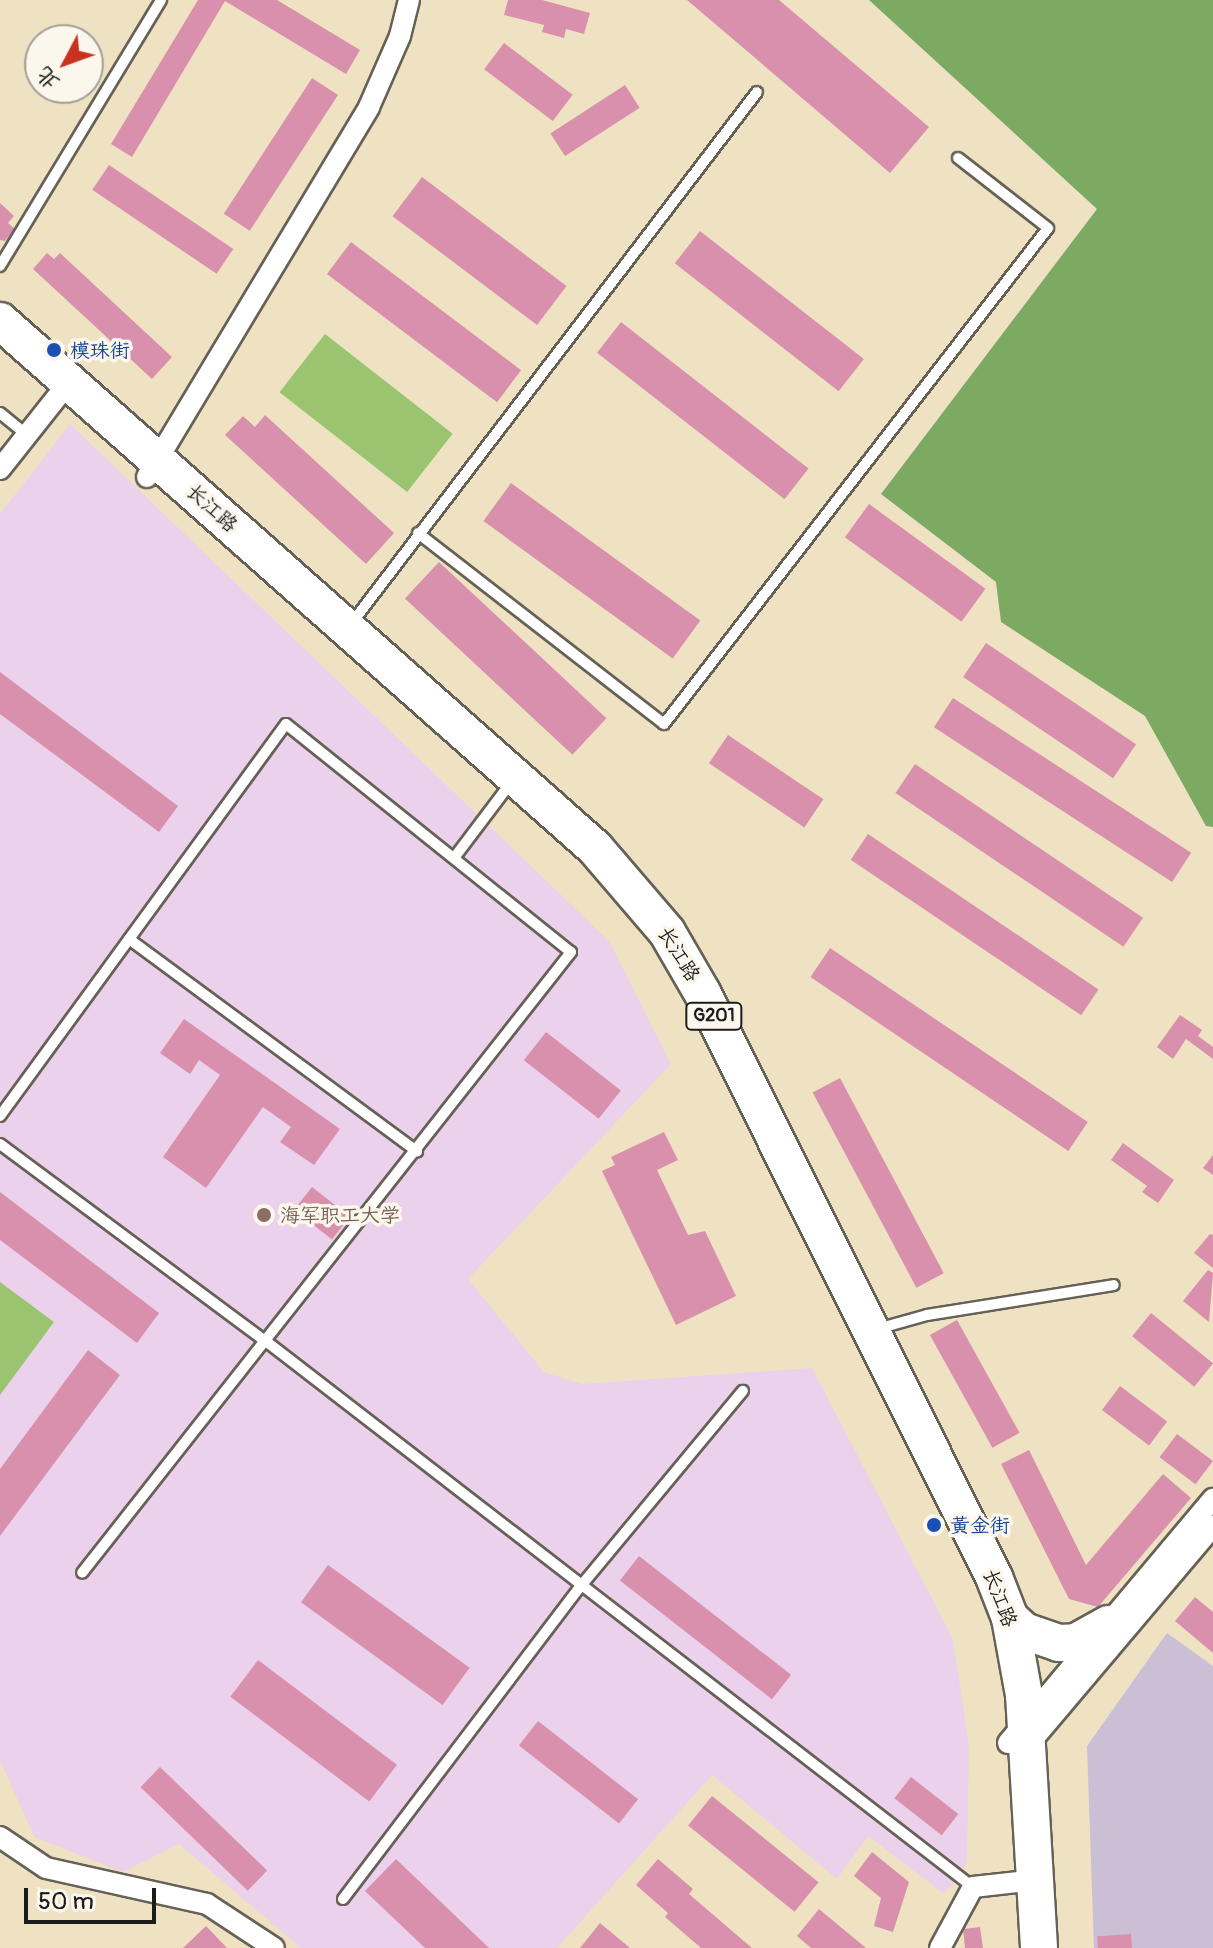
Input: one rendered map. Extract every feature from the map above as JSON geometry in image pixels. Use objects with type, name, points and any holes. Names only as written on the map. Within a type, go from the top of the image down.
[{"type":"highway","name":"长江路","points":[[0,321],[63,389],[617,898],[679,987],[978,1585],[1021,1737]]},
{"type":"highway","name":"长江路","points":[[0,347],[63,389]]},
{"type":"highway","name":"长江路","points":[[152,468],[348,629],[595,848],[667,932],[694,975],[1010,1618],[1021,1737],[1026,1881],[1020,1948]]},
{"type":"highway","points":[[1010,1618],[1024,1631],[1059,1643],[1076,1642],[1108,1624]]},
{"type":"highway","name":"长江路","points":[[1026,1881],[1039,1948]]},
{"type":"street","points":[[152,468],[369,107],[396,47],[409,0]]},
{"type":"street","points":[[0,469],[63,389]]},
{"type":"street","points":[[1021,1737],[1108,1624],[1213,1499]]},
{"type":"street","points":[[1021,1737],[1213,1526]]},
{"type":"street","points":[[0,1837],[46,1868],[207,1904],[274,1948]]},
{"type":"street","points":[[937,1946],[973,1887],[1026,1881]]},
{"type":"lane","points":[[0,266],[161,0]]},
{"type":"lane","points":[[348,629],[418,533],[757,92]]},
{"type":"lane","points":[[418,533],[664,724],[1048,228],[958,158]]},
{"type":"lane","points":[[0,413],[27,435]]},
{"type":"lane","points":[[0,1116],[286,724],[571,952],[267,1342],[82,1573]]},
{"type":"lane","points":[[454,858],[504,792]]},
{"type":"lane","points":[[129,939],[417,1151]]},
{"type":"lane","points":[[0,1144],[267,1342],[580,1587],[973,1887]]},
{"type":"lane","points":[[871,1330],[927,1315],[1114,1285]]},
{"type":"lane","points":[[343,1899],[580,1587],[743,1391]]},
{"type":"shaded area","name":"海军职工大学","points":[[70,424],[609,941],[671,1064],[468,1279],[544,1372],[582,1384],[812,1368],[953,1639],[969,1746],[967,1861],[960,1877],[943,1893],[868,1836],[837,1879],[712,1775],[557,1948],[301,1948],[179,1844],[123,1872],[34,1837],[0,1760],[0,514]]},
{"type":"shaded area","points":[[1167,1633],[1213,1666],[1213,1948],[1094,1948],[1087,1746]]},
{"type":"green space","points":[[869,0],[1213,0],[1213,827],[1206,826],[1145,716],[1001,622],[996,582],[881,494],[1097,209]]},
{"type":"green space","points":[[325,334],[453,434],[407,492],[279,392]]},
{"type":"green space","points":[[0,1282],[54,1322],[0,1395]]},
{"type":"building","points":[[198,0],[277,0],[360,50],[346,74],[225,1],[132,157],[111,144]]},
{"type":"building","points":[[508,0],[542,0],[590,13],[584,34],[566,29],[564,38],[542,32],[544,25],[504,15]]},
{"type":"building","points":[[687,0],[779,0],[929,127],[890,173]]},
{"type":"building","points":[[504,43],[573,95],[553,121],[484,69]]},
{"type":"building","points":[[312,78],[338,95],[250,231],[224,214]]},
{"type":"building","points":[[625,85],[640,108],[565,156],[550,133]]},
{"type":"building","points":[[109,165],[233,249],[217,274],[92,190]]},
{"type":"building","points":[[422,177],[567,286],[537,325],[393,216]]},
{"type":"building","points":[[0,203],[14,216],[8,223],[15,229],[5,241],[0,240]]},
{"type":"building","points":[[700,231],[864,359],[839,391],[675,263]]},
{"type":"building","points":[[351,242],[521,370],[497,402],[327,274]]},
{"type":"building","points":[[47,253],[54,259],[60,253],[172,357],[152,379],[33,269]]},
{"type":"building","points":[[621,322],[809,469],[785,499],[597,353]]},
{"type":"building","points":[[265,415],[394,533],[366,564],[225,435],[243,416],[255,427]]},
{"type":"building","points":[[511,483],[700,621],[673,659],[483,521]]},
{"type":"building","points":[[869,504],[985,589],[961,622],[845,537]]},
{"type":"building","points":[[439,562],[606,718],[572,755],[405,599]]},
{"type":"building","points":[[986,643],[1136,744],[1113,778],[963,677]]},
{"type":"building","points":[[0,672],[178,806],[159,832],[0,714]]},
{"type":"building","points":[[953,698],[1191,853],[1172,882],[934,727]]},
{"type":"building","points":[[728,735],[823,799],[804,827],[709,763]]},
{"type":"building","points":[[915,764],[1143,918],[1123,947],[895,793]]},
{"type":"building","points":[[868,834],[1098,989],[1081,1015],[851,860]]},
{"type":"building","points":[[830,948],[1088,1122],[1068,1151],[810,977]]},
{"type":"building","points":[[1180,1015],[1202,1030],[1198,1036],[1213,1047],[1213,1059],[1186,1039],[1173,1059],[1157,1047]]},
{"type":"building","points":[[184,1019],[340,1129],[314,1165],[280,1142],[291,1127],[263,1107],[206,1188],[163,1157],[220,1075],[199,1060],[190,1074],[160,1053]]},
{"type":"building","points":[[546,1032],[621,1090],[599,1119],[524,1060]]},
{"type":"building","points":[[840,1078],[944,1273],[916,1288],[813,1093]]},
{"type":"building","points":[[664,1132],[678,1160],[657,1170],[688,1235],[705,1231],[736,1296],[676,1325],[602,1171],[615,1165],[611,1157]]},
{"type":"building","points":[[1123,1143],[1174,1180],[1158,1203],[1142,1192],[1147,1186],[1111,1160]]},
{"type":"building","points":[[1213,1155],[1213,1175],[1203,1168]]},
{"type":"building","points":[[312,1187],[350,1217],[332,1239],[294,1210]]},
{"type":"building","points":[[0,1192],[159,1313],[137,1343],[0,1240]]},
{"type":"building","points":[[1210,1234],[1213,1235],[1213,1268],[1194,1253]]},
{"type":"building","points":[[1208,1270],[1213,1273],[1209,1322],[1183,1301]]},
{"type":"building","points":[[1151,1313],[1213,1363],[1194,1387],[1132,1336]]},
{"type":"building","points":[[957,1320],[1020,1433],[992,1448],[930,1335]]},
{"type":"building","points":[[88,1350],[120,1375],[0,1536],[0,1469]]},
{"type":"building","points":[[1120,1386],[1167,1422],[1149,1445],[1102,1410]]},
{"type":"building","points":[[1177,1434],[1213,1461],[1195,1484],[1160,1457]]},
{"type":"building","points":[[1029,1450],[1086,1565],[1163,1474],[1191,1498],[1098,1607],[1069,1599],[1001,1464]]},
{"type":"building","points":[[639,1556],[791,1675],[772,1699],[620,1580]]},
{"type":"building","points":[[328,1565],[470,1668],[443,1705],[301,1602]]},
{"type":"building","points":[[1195,1597],[1213,1612],[1213,1653],[1175,1621]]},
{"type":"building","points":[[258,1660],[397,1765],[369,1801],[230,1697]]},
{"type":"building","points":[[538,1721],[638,1799],[619,1824],[519,1745]]},
{"type":"building","points":[[160,1767],[267,1871],[248,1891],[141,1787]]},
{"type":"building","points":[[911,1777],[958,1814],[942,1835],[894,1798]]},
{"type":"building","points":[[712,1796],[818,1882],[795,1912],[688,1826]]},
{"type":"building","points":[[872,1852],[909,1882],[893,1932],[874,1926],[881,1898],[854,1876]]},
{"type":"building","points":[[396,1859],[489,1948],[425,1948],[365,1891]]},
{"type":"building","points":[[658,1859],[693,1889],[689,1894],[752,1948],[701,1948],[665,1917],[668,1913],[636,1885]]},
{"type":"building","points":[[819,1909],[866,1948],[811,1948],[797,1936]]},
{"type":"building","points":[[600,1923],[630,1948],[580,1948]]},
{"type":"building","points":[[206,1926],[227,1948],[183,1948]]},
{"type":"building","points":[[980,1927],[983,1948],[965,1948],[963,1929]]},
{"type":"building","points":[[1131,1934],[1132,1948],[1098,1948],[1097,1936]]},
{"type":"place","name":"模珠街","points":[[54,350]]},
{"type":"place","name":"海军职工大学","points":[[264,1215]]},
{"type":"place","name":"黄金街","points":[[934,1525]]}]
